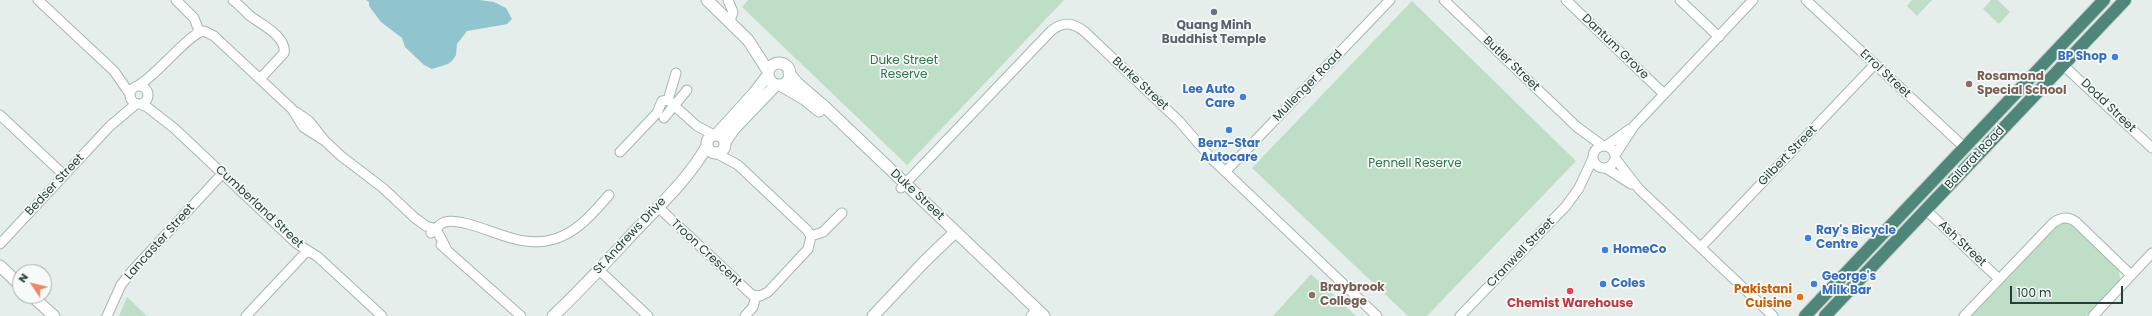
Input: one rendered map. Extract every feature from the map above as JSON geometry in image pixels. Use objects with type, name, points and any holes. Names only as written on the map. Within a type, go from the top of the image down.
[{"type":"highway","name":"Ballarat Road","points":[[1804,316],[2104,0]]},
{"type":"highway","name":"Ballarat Road","points":[[1825,316],[2125,0]]},
{"type":"street","points":[[38,0],[114,72],[138,104],[145,101],[162,67]]},
{"type":"street","points":[[176,0],[194,18],[199,31]]},
{"type":"street","points":[[233,0],[249,15],[270,29],[283,46],[284,53],[260,79]]},
{"type":"street","points":[[707,0],[754,40],[767,57],[786,66],[789,74],[786,82],[778,85],[770,81],[768,73],[748,40],[730,21]]},
{"type":"street","points":[[728,0],[733,12],[730,21]]},
{"type":"street","name":"Mullenger Road","points":[[1226,171],[1390,0]]},
{"type":"street","name":"Butler Street","points":[[1444,0],[1577,128],[1604,146]]},
{"type":"street","name":"Dantum Grove","points":[[1566,0],[1664,94]]},
{"type":"street","points":[[1680,0],[1719,37]]},
{"type":"street","points":[[1604,168],[1612,165],[1615,157],[1634,126],[1753,0]]},
{"type":"street","name":"Errol Street","points":[[1806,0],[1964,147]]},
{"type":"street","name":"Burke Street","points":[[903,186],[1051,31],[1059,25],[1075,25],[1085,32],[1179,121],[1226,171],[1377,316]]},
{"type":"street","points":[[130,95],[132,89],[162,67],[191,37],[199,31],[204,31],[214,36],[292,109],[309,121],[340,156],[383,188],[415,218],[433,231],[446,248],[519,315]]},
{"type":"street","points":[[768,73],[772,65],[779,63]]},
{"type":"street","name":"Gilbert Street","points":[[1701,247],[1874,64]]},
{"type":"street","name":"Dodd Street","points":[[2063,64],[2152,148]]},
{"type":"street","points":[[114,72],[148,93]]},
{"type":"street","points":[[664,118],[672,103],[676,73]]},
{"type":"street","name":"St Andrews Drive","points":[[553,316],[572,299],[715,144],[768,73]]},
{"type":"street","name":"Duke Street","points":[[789,74],[797,83],[826,108],[903,186],[1036,314]]},
{"type":"street","name":"St Andrews Drive","points":[[715,144],[734,129],[778,85]]},
{"type":"street","name":"Duke Street","points":[[778,85],[813,106],[903,186]]},
{"type":"street","points":[[672,103],[687,90]]},
{"type":"street","name":"Cumberland Street","points":[[148,93],[174,128]]},
{"type":"street","name":"Bedser Street","points":[[110,126],[130,95]]},
{"type":"street","points":[[620,152],[656,113],[662,101],[672,103],[807,230],[811,236],[808,249],[768,292],[756,296],[753,306],[745,316]]},
{"type":"street","name":"Cumberland Street","points":[[138,104],[147,106],[174,128],[296,243],[322,261],[382,316]]},
{"type":"street","name":"Bedser Street","points":[[0,244],[110,126],[138,104]]},
{"type":"street","points":[[0,115],[64,175]]},
{"type":"street","points":[[1634,126],[1597,149],[1593,156],[1596,164],[1639,189]]},
{"type":"street","name":"Butler Street","points":[[1577,128],[1593,156]]},
{"type":"street","points":[[1604,146],[1612,149],[1615,157],[1639,189],[1773,316]]},
{"type":"street","name":"Cranwell Street","points":[[1579,188],[1593,156]]},
{"type":"street","name":"Cranwell Street","points":[[1460,316],[1556,216],[1579,188],[1604,168]]},
{"type":"street","name":"Lancaster Street","points":[[107,316],[121,285],[132,271],[222,174]]},
{"type":"street","points":[[433,231],[445,222],[452,221],[474,225],[516,240],[529,242],[555,239],[579,227],[609,195]]},
{"type":"street","name":"Troon Crescent","points":[[658,207],[745,289],[756,296]]},
{"type":"street","name":"Ash Street","points":[[1926,210],[1999,279]]},
{"type":"street","points":[[811,236],[823,232],[842,213]]},
{"type":"street","points":[[1964,316],[2053,223],[2064,217],[2069,217],[2076,222],[2131,275]]},
{"type":"street","points":[[873,316],[951,233]]},
{"type":"street","points":[[246,316],[307,251]]},
{"type":"street","points":[[2093,316],[2152,253]]},
{"type":"street","points":[[0,266],[12,277]]},
{"type":"street","points":[[599,270],[648,316]]},
{"type":"street","name":"St Andrews Drive","points":[[560,316],[572,299]]},
{"type":"street","points":[[41,304],[54,316]]},
{"type":"green space","name":"Duke Street Reserve","points":[[748,0],[1064,0],[907,165],[742,7]]},
{"type":"green space","points":[[1912,0],[1932,0],[1917,16],[1907,6]]},
{"type":"green space","points":[[1991,0],[1998,0],[2010,12],[1999,24],[1983,9]]},
{"type":"green space","name":"Pennell Reserve","points":[[1412,1],[1576,161],[1427,316],[1408,316],[1252,168]]},
{"type":"green space","points":[[2063,222],[2072,225],[2119,269],[2120,280],[2086,316],[1970,316],[2057,224]]},
{"type":"green space","name":"Braybrook College","points":[[1311,274],[1356,316],[1273,316]]},
{"type":"green space","points":[[127,297],[147,316],[119,316]]},
{"type":"water","points":[[366,0],[479,0],[494,2],[506,8],[512,19],[507,24],[467,31],[457,44],[456,55],[452,61],[448,64],[432,69],[424,65],[405,47],[402,38],[381,22],[369,6],[369,2]]},
{"type":"place","name":"Quang Minh Buddhist Temple","points":[[1214,12]]},
{"type":"place","name":"BP Shop","points":[[2115,57]]},
{"type":"place","name":"Rosamond Special School","points":[[1969,84]]},
{"type":"place","name":"Lee Auto Care","points":[[1243,97]]},
{"type":"place","name":"Benz-Star Autocare","points":[[1229,130]]},
{"type":"place","name":"Ray's Bicycle Centre","points":[[1808,238]]},
{"type":"place","name":"HomeCo","points":[[1605,250]]},
{"type":"place","name":"Coles","points":[[1603,284]]},
{"type":"place","name":"George's Milk Bar","points":[[1814,284]]},
{"type":"place","name":"Chemist Warehouse","points":[[1570,291]]},
{"type":"place","name":"Braybrook College","points":[[1312,295]]},
{"type":"place","name":"Pakistani Cuisine","points":[[1800,297]]}]
